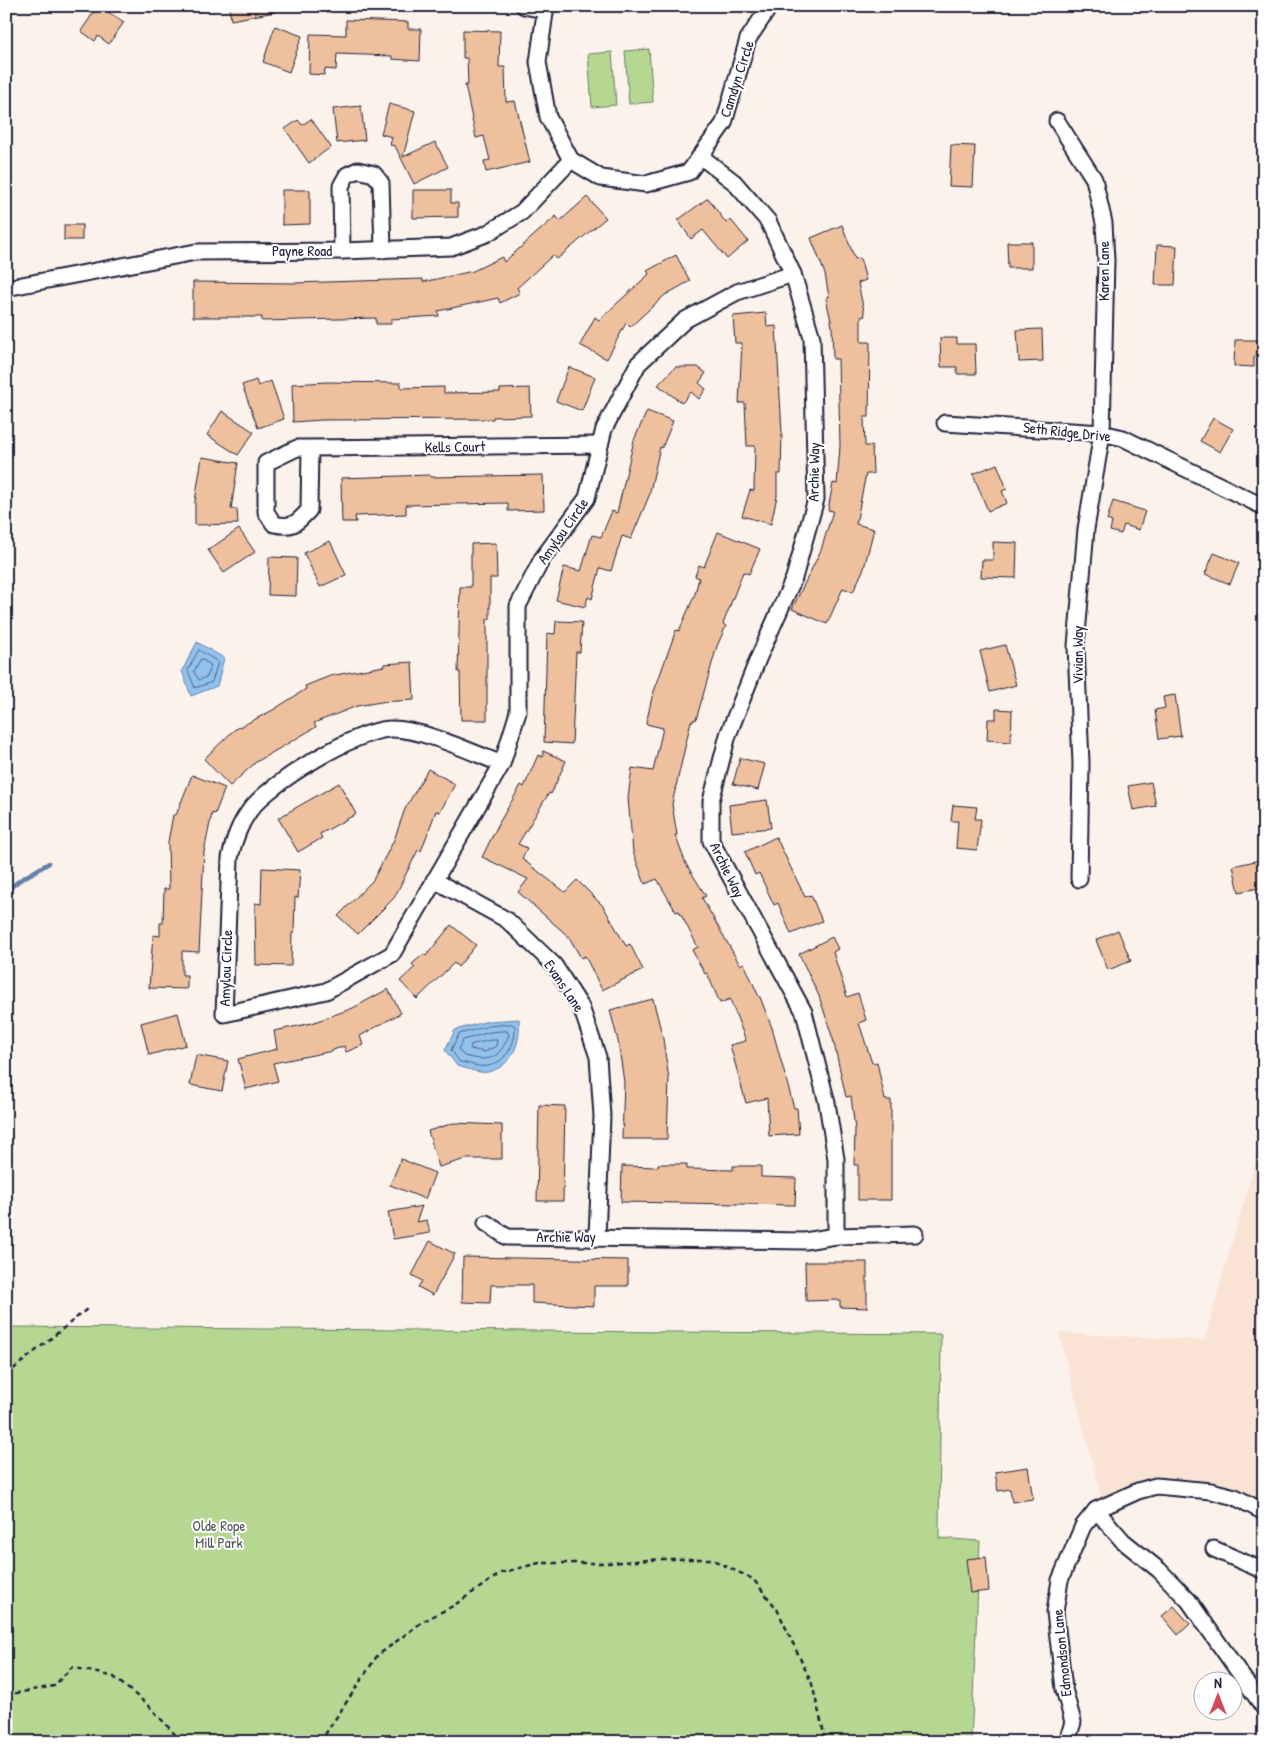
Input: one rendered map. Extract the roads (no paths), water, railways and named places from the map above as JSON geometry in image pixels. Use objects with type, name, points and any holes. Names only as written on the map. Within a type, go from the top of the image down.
[{"type":"street","points":[[524,6],[545,8],[538,62],[548,116],[571,160]]},
{"type":"street","name":"Camdyn Circle","points":[[571,160],[601,178],[646,184],[689,172],[724,123],[748,39],[770,6]]},
{"type":"street","name":"Karen Lane","points":[[1057,121],[1094,179],[1104,223],[1106,260],[1102,433]]},
{"type":"street","name":"Archie Way","points":[[486,1223],[506,1237],[805,1241],[836,1236],[836,1159],[827,1103],[804,1012],[710,841],[710,801],[728,735],[758,659],[794,578],[816,498],[812,338],[793,274],[768,221],[734,182],[700,156]]},
{"type":"street","name":"Payne Road","points":[[6,288],[196,252],[342,251],[451,246],[486,234],[522,212],[571,160]]},
{"type":"street","points":[[342,251],[341,186],[347,175],[358,170],[374,174],[381,184],[383,250]]},
{"type":"street","name":"Amylou Circle","points":[[502,764],[418,733],[390,729],[354,738],[276,786],[251,808],[235,832],[230,858],[224,1014],[326,991],[392,954],[502,764],[518,712],[518,606],[542,559],[587,498],[604,428],[638,364],[685,320],[737,292],[793,274]]},
{"type":"street","name":"Seth Ridge Drive","points":[[944,423],[1102,433],[1123,438],[1264,507]]},
{"type":"street","name":"Vivian Way","points":[[1079,879],[1081,763],[1076,646],[1086,529],[1102,433]]},
{"type":"street","name":"Kells Court","points":[[310,448],[308,510],[297,522],[287,527],[274,524],[266,512],[266,463],[297,448],[600,445]]},
{"type":"street","name":"Evans Lane","points":[[434,880],[506,920],[554,965],[581,1007],[598,1057],[602,1116],[597,1238]]},
{"type":"street","points":[[836,1236],[915,1234]]},
{"type":"street","points":[[1264,1512],[1236,1498],[1211,1492],[1156,1486],[1138,1491],[1096,1510],[1123,1541],[1159,1570],[1189,1600],[1264,1708]]},
{"type":"street","name":"Edmondson Lane","points":[[1067,1742],[1072,1722],[1064,1689],[1055,1612],[1060,1580],[1084,1526],[1096,1510]]},
{"type":"street","points":[[1214,1549],[1264,1571]]},
{"type":"water","points":[[197,642],[224,658],[217,686],[191,696],[182,671]]},
{"type":"water","points":[[519,1019],[519,1036],[514,1052],[497,1069],[481,1072],[457,1066],[445,1050],[455,1030],[488,1021]]},
{"type":"waterway","points":[[6,891],[20,880],[49,863]]},
{"type":"park label","name":"Olde Rope Mill Park","points":[[219,1534]]}]
